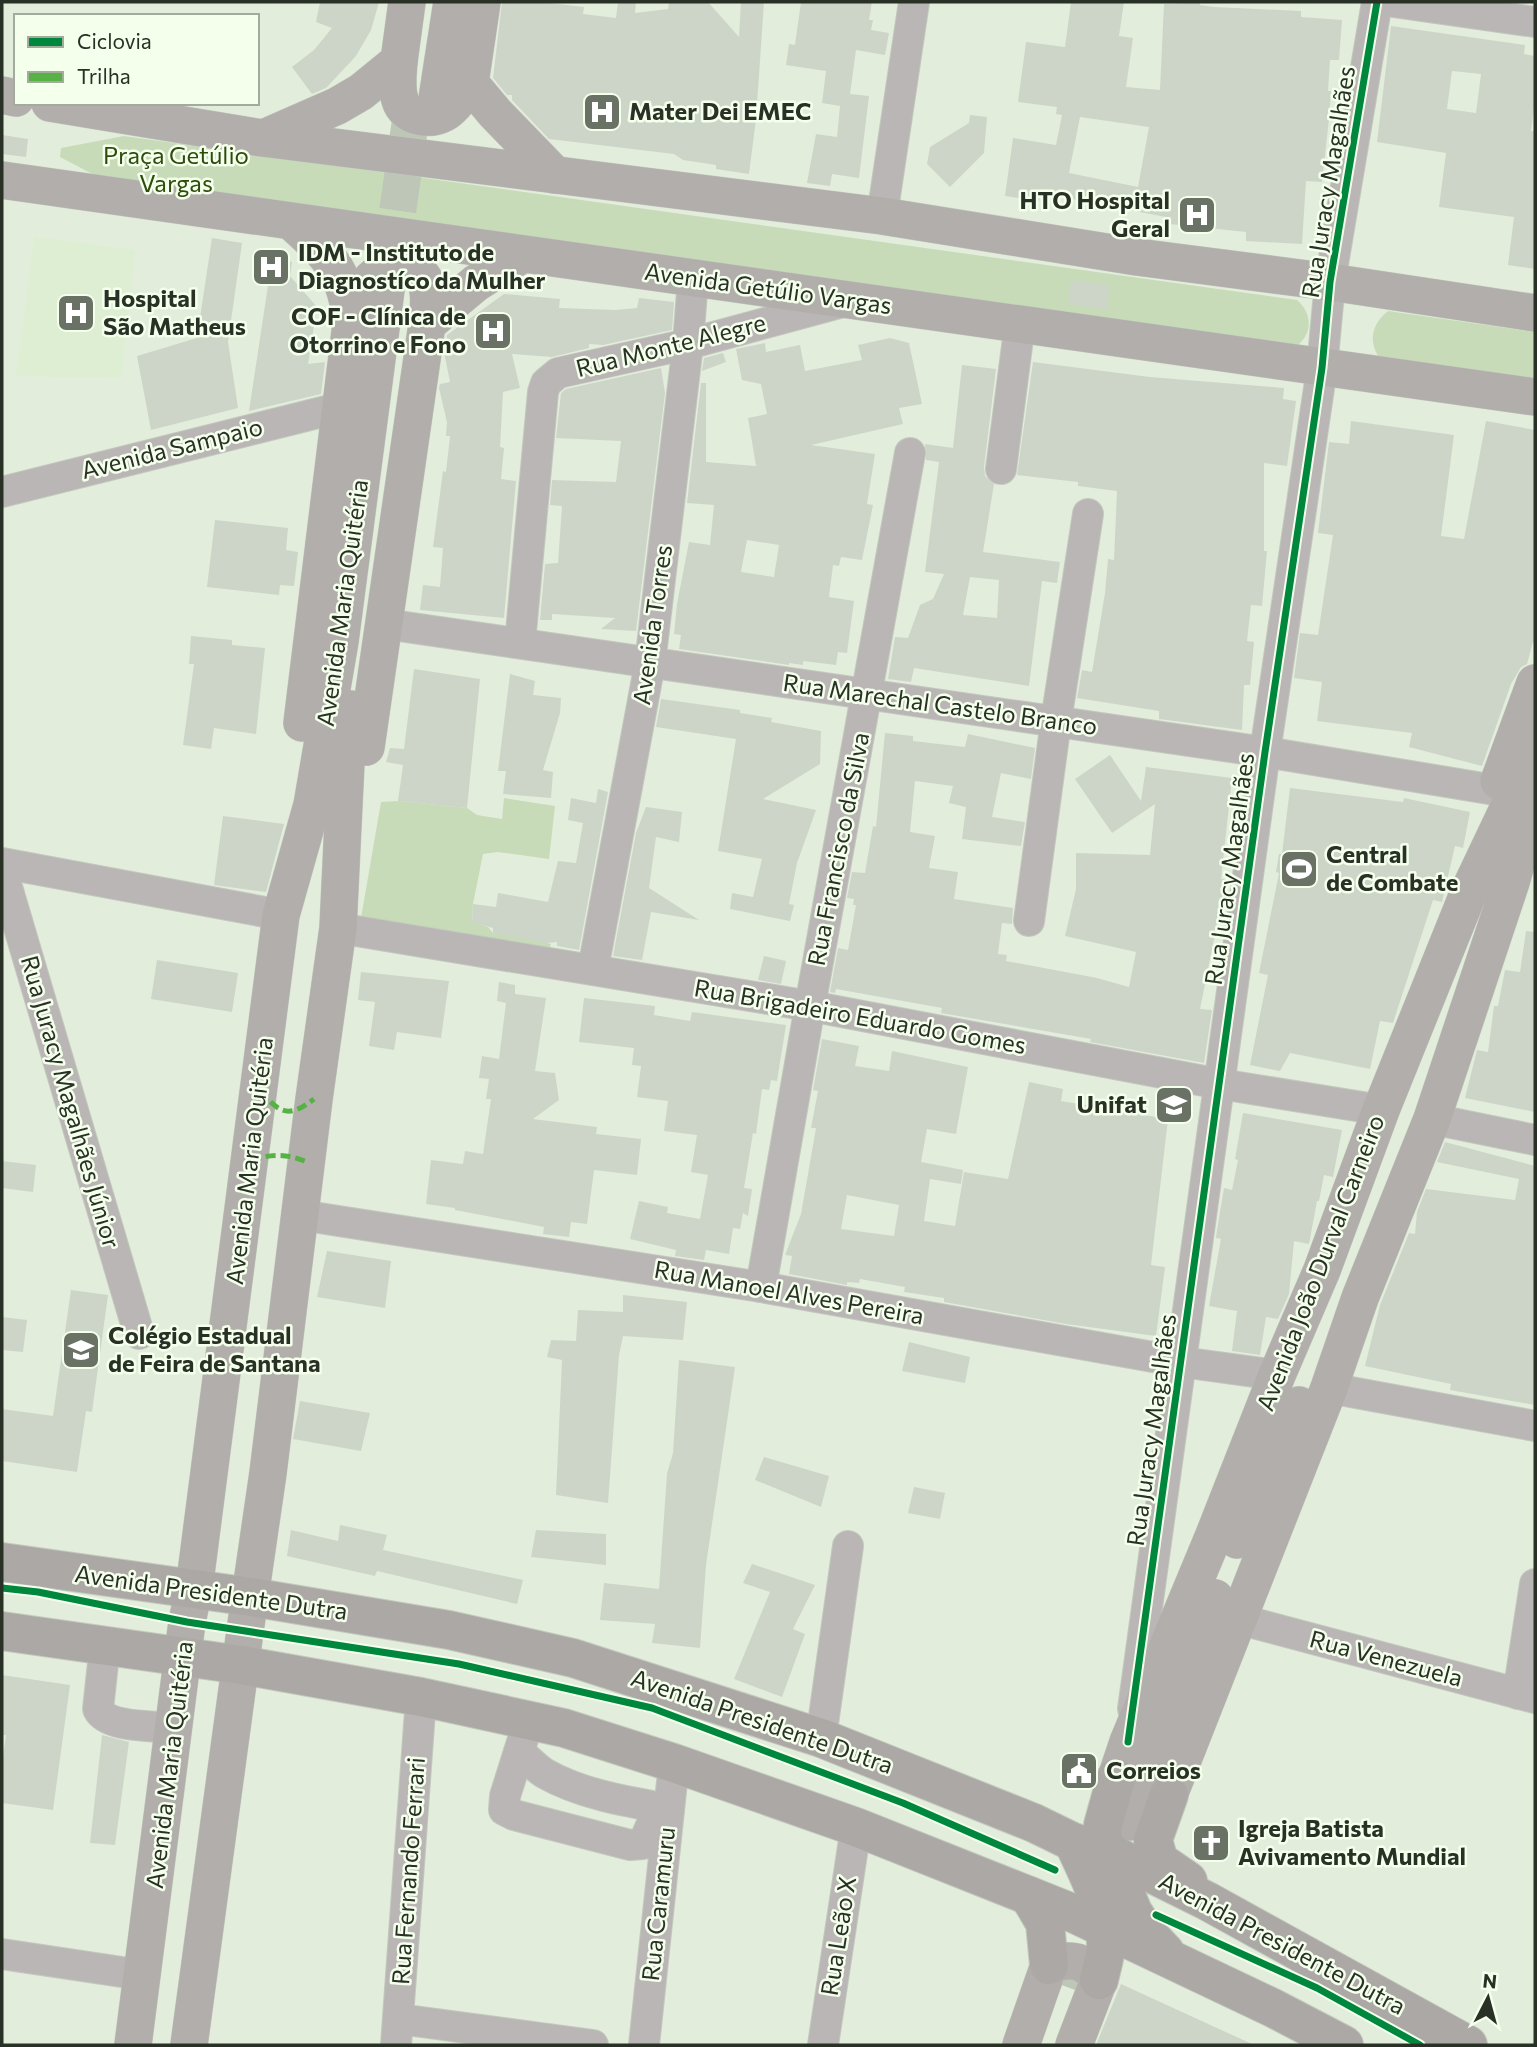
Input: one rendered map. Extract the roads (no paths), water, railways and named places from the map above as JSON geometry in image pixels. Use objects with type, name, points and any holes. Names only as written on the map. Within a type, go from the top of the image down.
[{"type":"highway","name":"Avenida Presidente Dutra","points":[[2,1562],[251,1597],[449,1630],[573,1658],[821,1738],[1034,1823],[1073,1842],[1110,1853],[1207,1901],[1468,2045]]},
{"type":"highway","points":[[2,1631],[184,1655],[421,1697],[524,1736],[564,1728],[674,1763],[856,1827],[1029,1896],[1104,1928],[1322,2039]]},
{"type":"highway","points":[[1034,1823],[1090,1808],[1143,1787]]},
{"type":"highway","points":[[1143,1787],[1103,1825],[1102,1837],[1133,1912],[1167,1959]]},
{"type":"highway","points":[[1143,1787],[1158,1861],[1191,1883],[1207,1901]]},
{"type":"highway","points":[[1072,1978],[1106,1948],[1100,1904],[1073,1842]]},
{"type":"highway","points":[[1029,1896],[1072,1978]]},
{"type":"highway","points":[[1072,1978],[1167,1959]]},
{"type":"main road","points":[[407,2],[398,61],[400,100],[403,108],[414,116],[433,117],[444,114],[453,106],[470,83],[482,2]]},
{"type":"main road","points":[[429,2],[426,98],[452,2]]},
{"type":"main road","points":[[262,138],[337,106],[361,92],[398,61]]},
{"type":"main road","points":[[470,83],[511,131],[555,175]]},
{"type":"main road","points":[[62,105],[262,138],[882,216],[1138,257],[1535,313]]},
{"type":"main road","name":"Avenida Getúlio Vargas","points":[[2,180],[1535,397]]},
{"type":"main road","points":[[282,912],[290,819],[351,324],[349,302],[338,272],[326,255],[292,222]]},
{"type":"main road","points":[[427,324],[475,283],[521,255]]},
{"type":"main road","points":[[339,924],[427,324],[429,291],[424,278],[415,271],[401,267],[380,272],[371,278],[361,295],[351,324]]},
{"type":"main road","name":"Avenida Maria Quitéria","points":[[133,2045],[282,912],[312,805],[397,282],[347,741],[339,924],[268,1473],[189,2045]]},
{"type":"main road","points":[[1470,889],[1495,790],[1535,683]]},
{"type":"main road","name":"Avenida João Durval Carneiro","points":[[1143,1787],[1128,1742],[1315,1285],[1381,1110],[1470,889],[1535,752]]},
{"type":"main road","name":"Avenida João Durval Carneiro","points":[[1143,1787],[1238,1619],[1329,1388],[1360,1298],[1432,1119],[1511,882],[1535,797]]},
{"type":"main road","points":[[1511,882],[1535,833]]},
{"type":"main road","points":[[1280,1442],[1310,1319],[1315,1285]]},
{"type":"main road","points":[[1143,1787],[1237,1540],[1280,1442],[1319,1364],[1360,1298]]},
{"type":"main road","points":[[211,1465],[219,1481],[227,1489],[237,1492],[254,1487],[268,1473]]},
{"type":"main road","points":[[144,1960],[156,1941],[186,1940],[201,1948]]},
{"type":"main road","points":[[1021,2045],[1072,1978]]},
{"type":"main road","points":[[1046,2045],[1072,1978]]},
{"type":"main road","points":[[1072,1978],[1074,2045]]},
{"type":"street","points":[[882,216],[914,2]]},
{"type":"street","name":"Rua Juracy Magalhães","points":[[1128,1742],[1265,752],[1322,368],[1330,282],[1377,2]]},
{"type":"street","points":[[1393,2],[1535,22]]},
{"type":"street","name":"Avenida Torres","points":[[593,969],[650,663],[688,344],[693,279]]},
{"type":"street","name":"Rua Monte Alegre","points":[[520,643],[546,383],[558,373],[688,344],[847,301]]},
{"type":"street","points":[[1001,469],[1020,323]]},
{"type":"street","name":"Avenida Sampaio","points":[[2,492],[342,407]]},
{"type":"street","name":"Rua Francisco da Silva","points":[[761,1287],[910,453]]},
{"type":"street","points":[[1029,921],[1088,514]]},
{"type":"street","name":"Rua Marechal Castelo Branco","points":[[384,624],[1265,752],[1495,790]]},
{"type":"street","points":[[2,863],[282,912]]},
{"type":"street","name":"Rua Juracy Magalhães Júnior","points":[[2,870],[139,1334]]},
{"type":"street","name":"Rua Brigadeiro Eduardo Gomes","points":[[339,924],[810,1006],[1220,1084],[1381,1110]]},
{"type":"street","points":[[1432,1119],[1535,1140]]},
{"type":"street","name":"Rua Manoel Alves Pereira","points":[[300,1214],[761,1287],[1181,1362],[1277,1375]]},
{"type":"street","points":[[1329,1388],[1535,1426]]},
{"type":"street","points":[[821,1738],[848,1546]]},
{"type":"street","points":[[1527,1696],[1535,1584]]},
{"type":"street","name":"Rua Venezuela","points":[[1238,1619],[1527,1696]]},
{"type":"street","points":[[105,1645],[98,1709],[100,1714],[112,1721],[175,1728]]},
{"type":"street","name":"Rua Fernando Ferrari","points":[[397,2032],[421,1697]]},
{"type":"street","points":[[524,1736],[543,1772],[571,1785],[613,1798],[664,1808],[643,1844],[630,1845],[514,1815],[504,1810],[505,1796],[524,1736]]},
{"type":"street","name":"Rua Caramuru","points":[[644,2045],[664,1808],[674,1763]]},
{"type":"street","name":"Rua Leão X","points":[[823,2045],[856,1827]]},
{"type":"street","points":[[2,1954],[144,1960]]},
{"type":"street","points":[[397,2032],[593,2045]]},
{"type":"tunnel","points":[[390,265],[414,96]]},
{"type":"tunnel","points":[[1067,1987],[1103,1892]]},
{"type":"place","name":"Mater Dei EMEC","points":[[602,112]]},
{"type":"place","name":"HTO Hospital Geral","points":[[1197,215]]},
{"type":"place","name":"IDM - Instituto de Diagnostíco da Mulher","points":[[271,267]]},
{"type":"place","name":"Hospital São Matheus","points":[[76,313]]},
{"type":"place","name":"COF - Clínica de Otorrino e Fono","points":[[493,331]]},
{"type":"place","name":"Central de Combate","points":[[1299,869]]},
{"type":"place","name":"Unifat","points":[[1174,1105]]},
{"type":"place","name":"Colégio Estadual de Feira de Santana","points":[[81,1350]]},
{"type":"place","name":"Correios","points":[[1079,1771]]},
{"type":"place","name":"Igreja Batista Avivamento Mundial","points":[[1211,1843]]},
{"type":"park label","name":"Praça Getúlio Vargas","points":[[176,170]]}]
